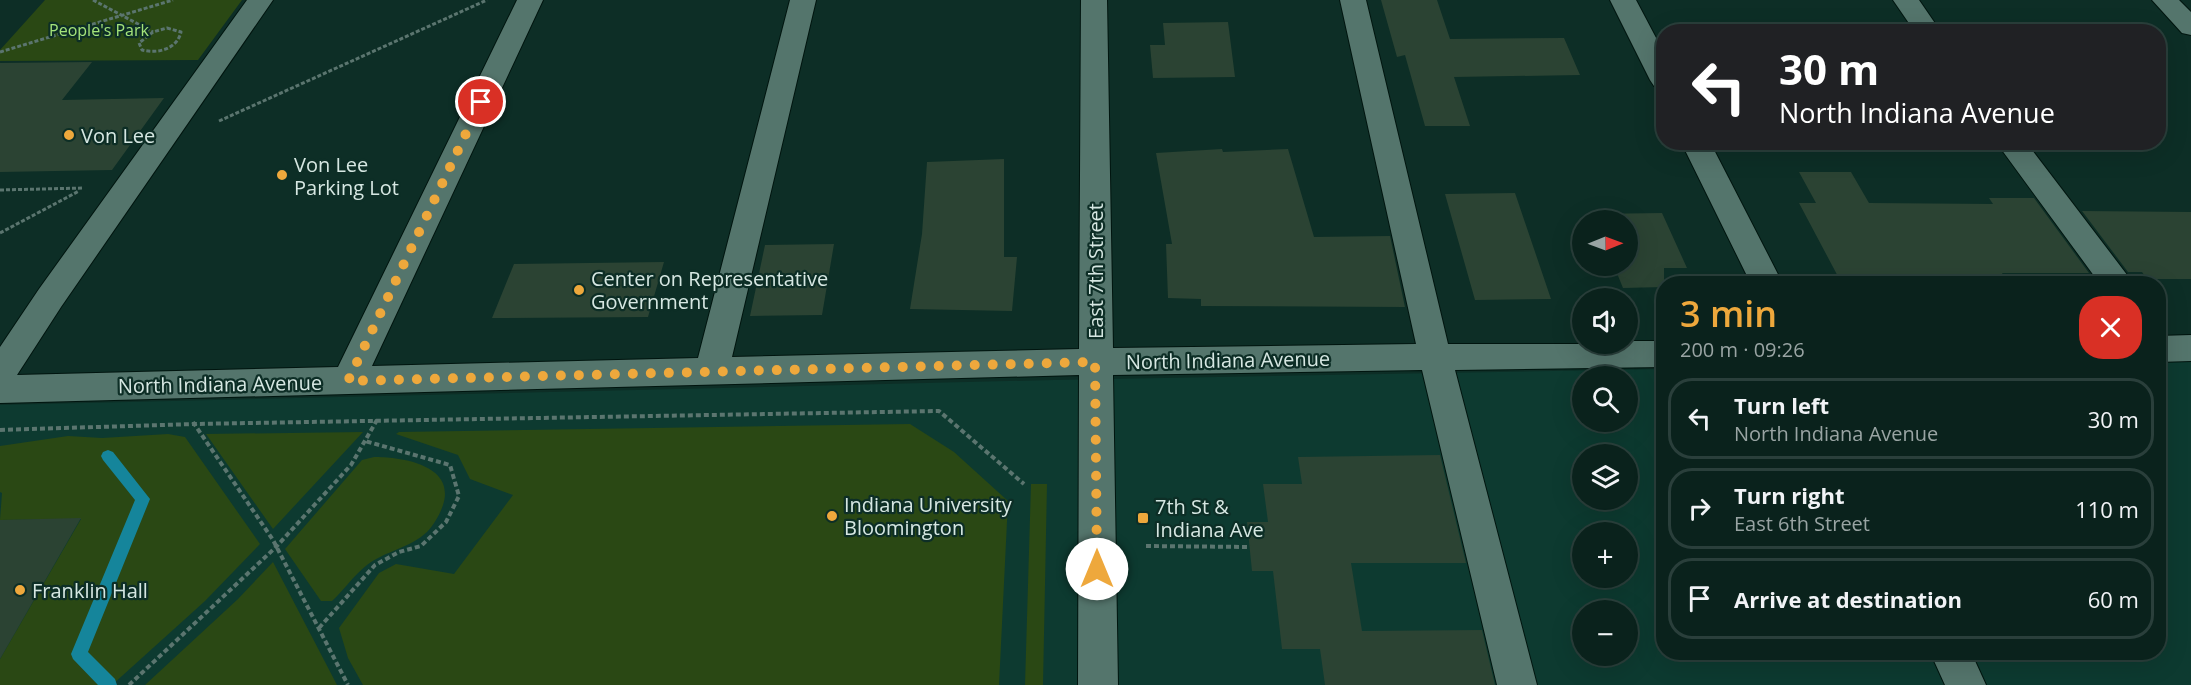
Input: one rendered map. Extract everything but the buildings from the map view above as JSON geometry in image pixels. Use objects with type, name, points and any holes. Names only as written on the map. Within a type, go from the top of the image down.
[{"type":"street","points":[[0,374],[50,298],[260,0]]},
{"type":"street","points":[[348,381],[530,0]]},
{"type":"street","points":[[712,370],[803,0]]},
{"type":"street","name":"East 7th Street","points":[[1094,0],[1098,685]]},
{"type":"street","points":[[1353,0],[1435,357],[1517,685]]},
{"type":"street","points":[[1623,0],[1656,64]]},
{"type":"street","points":[[1905,0],[1922,24]]},
{"type":"street","points":[[2165,0],[2191,27]]},
{"type":"street","points":[[1699,150],[1763,276]]},
{"type":"street","points":[[2016,150],[2112,276]]},
{"type":"street","name":"North Indiana Avenue","points":[[0,389],[712,370],[1656,354]]},
{"type":"street","points":[[1954,660],[1966,685]]},
{"type":"path","points":[[93,0],[153,32],[174,28],[182,35],[177,42],[166,49],[153,52],[142,50],[139,43],[153,32]]},
{"type":"path","points":[[0,52],[174,0]]},
{"type":"path","points":[[216,123],[487,0]]},
{"type":"path","points":[[0,190],[85,188],[0,232]]},
{"type":"path","points":[[129,685],[276,547],[351,465],[376,422],[389,379]]},
{"type":"path","points":[[183,384],[194,424],[276,547],[348,685]]},
{"type":"path","points":[[0,430],[194,424],[939,411],[1024,484]]},
{"type":"path","points":[[319,628],[375,565],[399,552],[421,546],[446,522],[459,496],[450,465],[366,441]]},
{"type":"path","points":[[1146,546],[1250,547]]},
{"type":"shaded area","name":"Indiana University Bloomington","points":[[2191,359],[2191,685],[0,685],[0,405],[1054,380],[1572,371],[1572,432],[1638,432],[1638,369],[1656,369],[1656,660],[2166,660],[2166,360]]},
{"type":"green space","name":"People's Park","points":[[45,0],[242,0],[198,60],[0,61],[0,50]]},
{"type":"green space","points":[[910,424],[954,452],[1008,501],[999,685],[363,685],[348,658],[339,628],[379,573],[396,564],[454,574],[513,495],[470,479],[458,455],[396,434],[399,432]]},
{"type":"green space","points":[[363,432],[273,529],[206,434]]},
{"type":"green space","points":[[168,434],[185,437],[260,544],[205,601],[112,685],[0,685],[0,659],[81,519],[0,520],[2,493],[0,492],[0,446],[68,436],[102,438]]},
{"type":"green space","points":[[374,457],[412,462],[434,472],[442,481],[445,491],[442,508],[427,532],[367,565],[332,601],[321,601],[285,549],[362,460]]},
{"type":"green space","points":[[1031,484],[1047,484],[1043,685],[1025,685]]},
{"type":"green space","points":[[273,562],[337,685],[145,685],[238,599]]},
{"type":"waterway","points":[[108,456],[143,499],[79,654],[109,685]]},
{"type":"place","name":"Von Lee","points":[[69,135]]},
{"type":"place","name":"Von Lee Parking Lot","points":[[282,175]]},
{"type":"place","name":"Center on Representative Government","points":[[579,290]]},
{"type":"place","name":"Indiana University Bloomington","points":[[832,516]]},
{"type":"place","name":"7th St & Indiana Ave","points":[[1143,518]]},
{"type":"place","name":"Franklin Hall","points":[[20,590]]},
{"type":"route","points":[[481,102],[348,381],[1095,362],[1097,569]]}]
